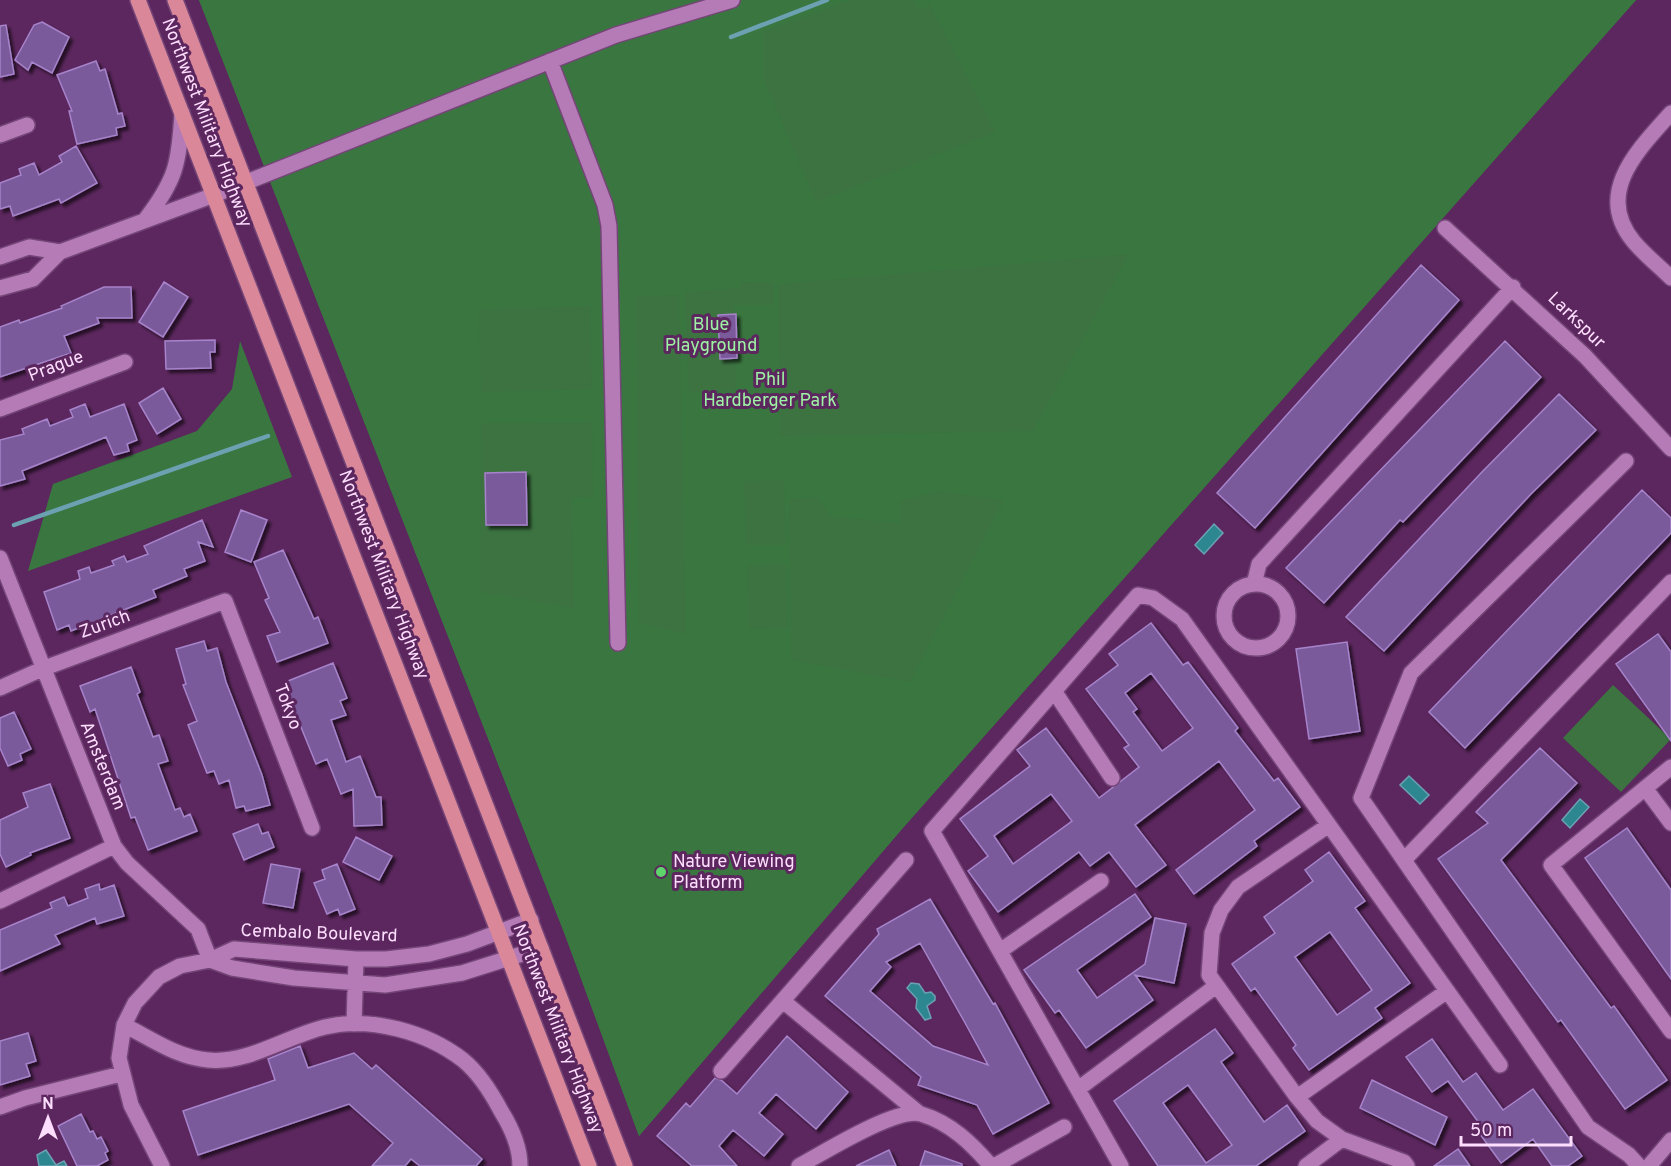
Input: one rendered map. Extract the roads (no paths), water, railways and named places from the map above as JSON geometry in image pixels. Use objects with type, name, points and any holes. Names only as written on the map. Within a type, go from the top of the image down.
[{"type":"main road","name":"Northwest Military Highway","points":[[138,0],[589,1166]]},
{"type":"main road","name":"Northwest Military Highway","points":[[176,0],[625,1166]]},
{"type":"street","points":[[1,282],[33,279],[60,252],[214,195],[616,35],[732,0]]},
{"type":"street","points":[[550,61],[605,205],[609,226],[618,643]]},
{"type":"street","points":[[144,221],[165,194],[174,175],[180,150],[182,113]]},
{"type":"street","points":[[1671,113],[1636,153],[1622,177],[1618,199],[1620,216],[1633,241],[1671,278]]},
{"type":"street","points":[[0,135],[27,125]]},
{"type":"street","name":"Larkspur","points":[[1445,228],[1513,287],[1585,356],[1671,449]]},
{"type":"street","points":[[0,256],[29,247],[60,252]]},
{"type":"street","points":[[1254,584],[1259,564],[1513,287]]},
{"type":"street","name":"Prague","points":[[0,409],[125,362]]},
{"type":"street","points":[[1626,461],[1411,673],[1361,798],[1588,1127],[1629,1155],[1639,1166]]},
{"type":"street","name":"Amsterdam","points":[[0,558],[42,669],[114,846],[127,863],[198,929],[210,960]]},
{"type":"street","points":[[1404,860],[1671,582]]},
{"type":"street","points":[[1254,584],[1267,586],[1278,593],[1285,603],[1288,615],[1286,627],[1280,638],[1269,645],[1257,648],[1245,646],[1234,640],[1227,630],[1224,618],[1226,605],[1232,595],[1254,584]]},
{"type":"street","points":[[1121,1166],[932,831],[1138,596],[1154,598],[1182,619],[1500,1065]]},
{"type":"street","name":"Zurich","points":[[0,688],[42,669],[225,601]]},
{"type":"street","name":"Tokyo","points":[[225,601],[312,828]]},
{"type":"street","points":[[1054,692],[1112,778]]},
{"type":"street","points":[[1671,767],[1551,865],[1671,1031]]},
{"type":"street","points":[[1645,788],[1671,824]]},
{"type":"street","points":[[1329,825],[1238,887],[1221,910],[1212,933],[1209,975],[1297,1097],[1317,1120],[1342,1139],[1404,1162],[1407,1166]]},
{"type":"street","points":[[0,901],[114,846]]},
{"type":"street","points":[[721,1071],[906,860]]},
{"type":"street","points":[[1000,951],[1101,881]]},
{"type":"street","name":"Cembalo Boulevard","points":[[162,1166],[131,1105],[121,1074],[119,1058],[124,1025],[135,1003],[159,977],[180,966],[210,960],[234,949],[356,959],[386,959],[429,954],[467,944],[531,920]]},
{"type":"street","name":"Cembalo Boulevard","points":[[210,960],[232,968],[355,984],[385,985],[428,980],[510,960],[541,948]]},
{"type":"street","points":[[354,1024],[356,959]]},
{"type":"street","points":[[1078,1089],[1216,986]]},
{"type":"street","points":[[1297,1097],[1448,992]]},
{"type":"street","points":[[783,1001],[920,1114],[964,1136],[993,1166],[1064,1127]]},
{"type":"street","points":[[124,1025],[179,1053],[207,1060],[231,1060],[326,1027],[354,1024],[387,1027],[430,1041],[462,1060],[482,1078],[507,1120],[520,1154],[520,1166]]},
{"type":"street","points":[[0,1107],[25,1098],[121,1074]]},
{"type":"street","points":[[799,1166],[894,1117],[920,1114]]},
{"type":"street","points":[[1306,1166],[1342,1139]]},
{"type":"street","points":[[1649,1166],[1671,1140]]},
{"type":"waterway","points":[[731,37],[827,0]]},
{"type":"waterway","points":[[14,525],[268,436]]},
{"type":"place","name":"Nature Viewing Platform","points":[[661,872]]},
{"type":"park label","name":"Blue Playground","points":[[711,335]]},
{"type":"park label","name":"Phil Hardberger Park","points":[[770,390]]}]
